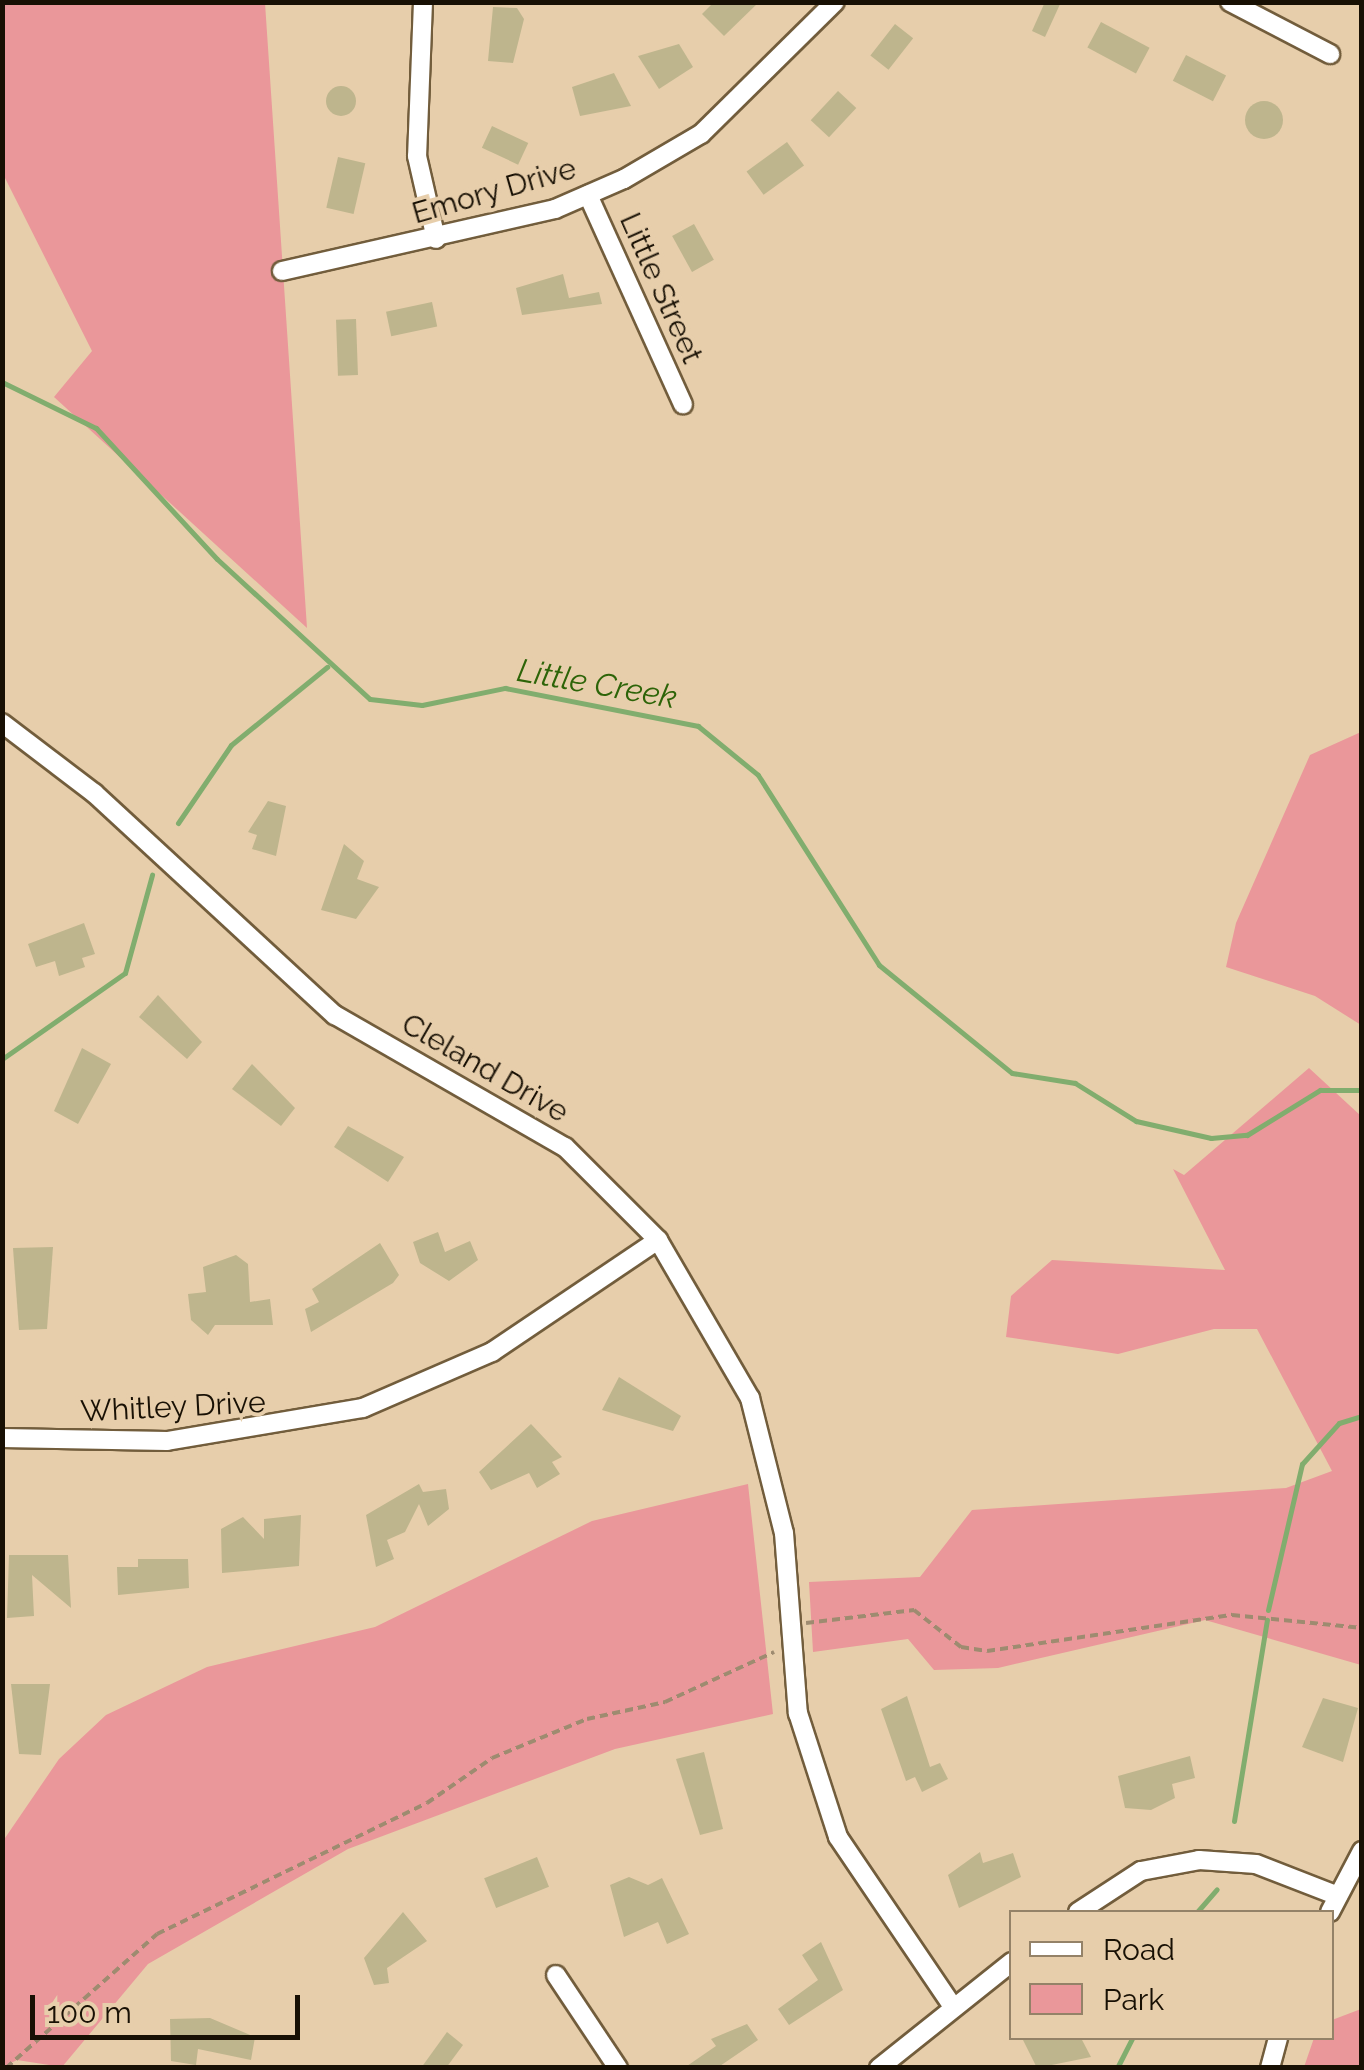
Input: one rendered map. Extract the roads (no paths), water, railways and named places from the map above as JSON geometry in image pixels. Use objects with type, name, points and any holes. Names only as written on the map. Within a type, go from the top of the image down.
[{"type":"street","points":[[424,2],[417,156],[436,239]]},
{"type":"street","name":"Emory Drive","points":[[282,271],[436,239],[588,194],[701,134],[835,2]]},
{"type":"street","points":[[1230,2],[1330,54]]},
{"type":"street","name":"Little Street","points":[[588,194],[683,404]]},
{"type":"street","name":"Cleland Drive","points":[[2,723],[94,793],[335,1014],[566,1147],[658,1240],[698,1294],[750,1398],[784,1533],[798,1713],[838,1837],[952,2007]]},
{"type":"street","name":"Whitley Drive","points":[[2,1438],[186,1440],[363,1408],[492,1352],[658,1240]]},
{"type":"street","points":[[1081,1910],[1141,1871],[1199,1860],[1256,1864],[1334,1904],[1362,1851]]},
{"type":"street","points":[[879,2068],[1009,1964]]},
{"type":"street","points":[[556,1975],[618,2068]]},
{"type":"street","points":[[1270,2068],[1277,2040]]},
{"type":"waterway","name":"Little Creek","points":[[2,382],[96,428],[217,559],[370,699],[422,705],[505,688],[698,726],[758,775],[879,965],[1012,1073],[1075,1083],[1136,1121],[1211,1138],[1247,1135],[1320,1090],[1362,1090]]},
{"type":"waterway","points":[[178,823],[231,745],[327,667]]},
{"type":"waterway","points":[[2,1059],[125,973],[152,875]]},
{"type":"waterway","points":[[1268,1610],[1302,1464],[1339,1423],[1362,1416]]},
{"type":"waterway","points":[[1234,1821],[1267,1620]]},
{"type":"waterway","points":[[1199,1910],[1217,1889]]},
{"type":"waterway","points":[[1117,2068],[1131,2040]]}]
